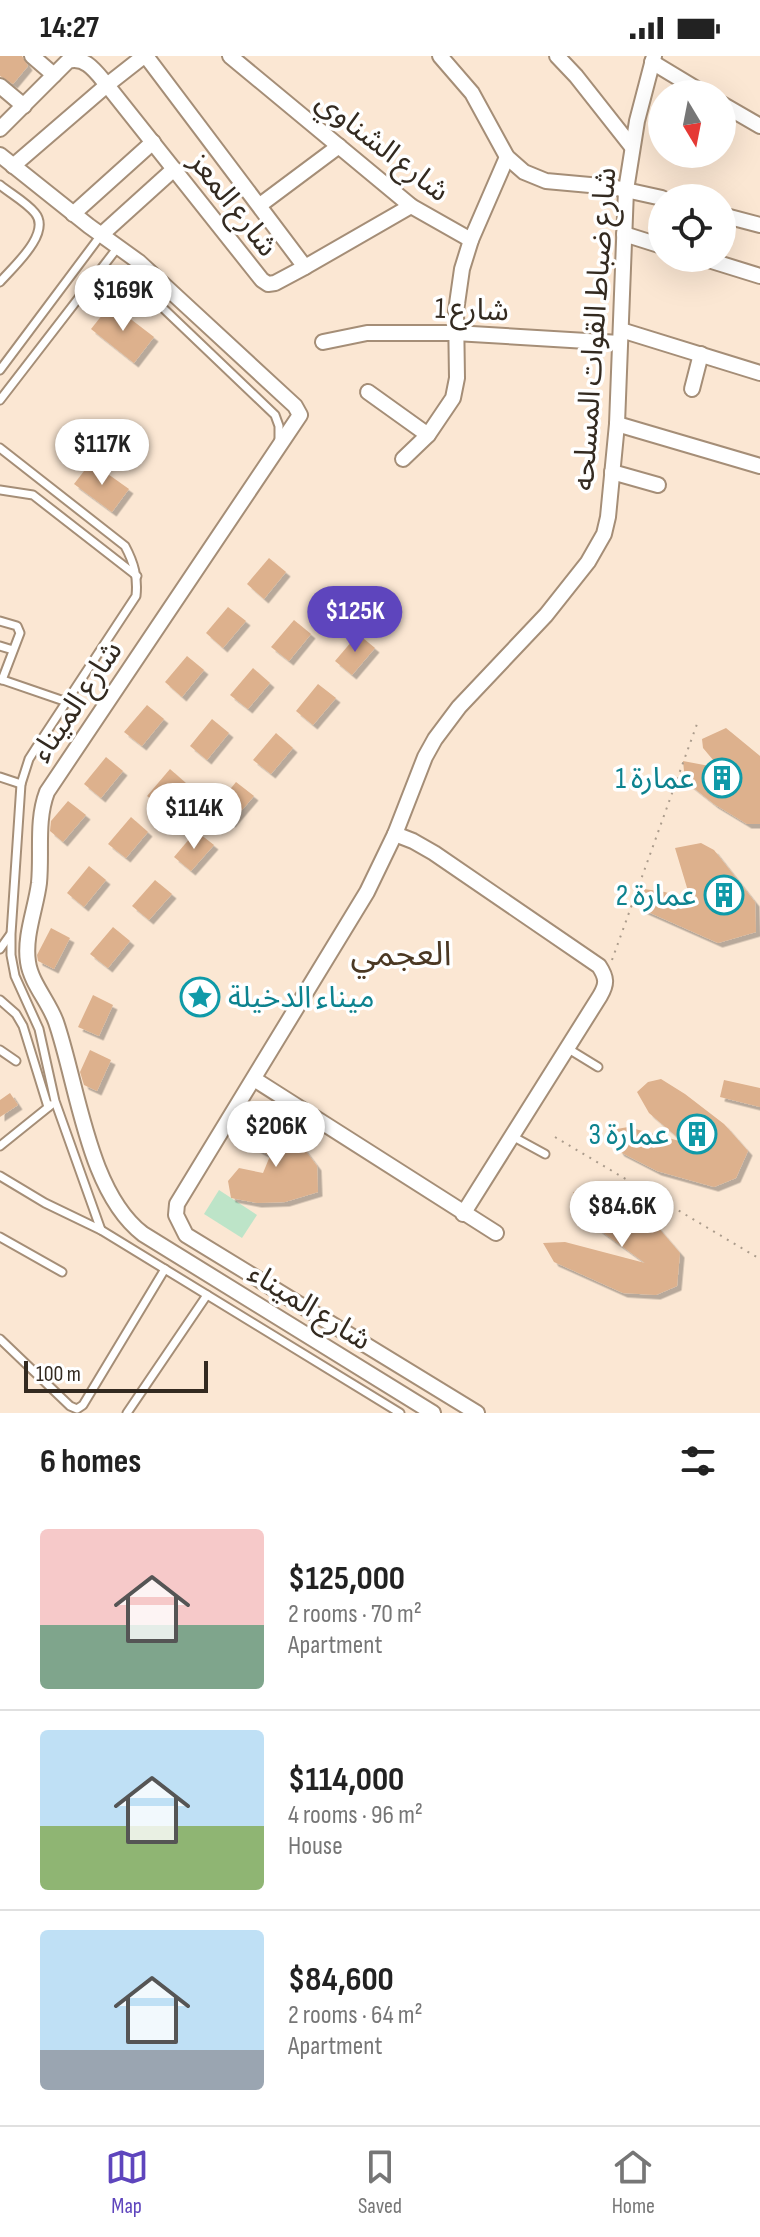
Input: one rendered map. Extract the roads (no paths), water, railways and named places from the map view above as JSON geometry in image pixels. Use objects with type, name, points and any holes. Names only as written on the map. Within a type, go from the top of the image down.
[{"type":"street","points":[[0,129],[54,75],[32,56]]},
{"type":"street","points":[[13,166],[145,56],[305,267]]},
{"type":"street","name":"شارع الشناوي","points":[[230,56],[411,206],[471,240]]},
{"type":"street","points":[[440,56],[472,93],[507,157],[524,172],[546,181],[648,195]]},
{"type":"street","points":[[557,56],[632,147]]},
{"type":"street","name":"شارع المعز","points":[[54,75],[72,59],[81,59],[89,64],[264,282],[273,284],[411,206]]},
{"type":"street","points":[[653,59],[684,80]]},
{"type":"street","name":"شارع ضباط القوات المسلحه","points":[[477,1413],[186,1235],[176,1215],[177,1204],[361,902],[395,834],[425,757],[444,726],[546,615],[588,562],[604,534],[617,424],[626,190],[632,147],[653,59]]},
{"type":"street","points":[[0,86],[24,106]]},
{"type":"street","points":[[736,112],[760,126]]},
{"type":"street","points":[[73,214],[153,142]]},
{"type":"street","points":[[260,205],[339,146]]},
{"type":"street","name":"شارع الميناء","points":[[0,155],[139,262],[299,411],[299,419],[47,792],[41,807],[39,882],[28,949],[29,965],[56,1020],[80,1112],[100,1169],[120,1211],[130,1224],[433,1413]]},
{"type":"street","points":[[403,459],[428,435],[456,388],[455,333],[459,282],[471,240],[507,157]]},
{"type":"street","points":[[101,235],[174,169]]},
{"type":"street","points":[[736,219],[760,225]]},
{"type":"street","points":[[624,234],[648,242]]},
{"type":"street","points":[[736,269],[760,276]]},
{"type":"street","name":"شارع 1","points":[[323,342],[367,333],[620,337],[701,354],[760,373]]},
{"type":"street","points":[[692,389],[701,354]]},
{"type":"street","points":[[368,392],[428,435]]},
{"type":"street","points":[[617,424],[760,466]]},
{"type":"street","points":[[612,472],[658,485]]},
{"type":"street","points":[[395,834],[434,853],[599,966],[606,976],[600,996],[463,1214]]},
{"type":"street","points":[[254,1079],[496,1233]]},
{"type":"lane","points":[[0,185],[35,213],[40,230],[0,282]]},
{"type":"lane","points":[[0,370],[101,235]]},
{"type":"lane","points":[[0,400],[118,247]]},
{"type":"lane","points":[[139,262],[137,281],[142,288],[275,415],[278,449]]},
{"type":"lane","points":[[0,264],[9,271]]},
{"type":"lane","points":[[0,448],[125,546],[137,576],[136,596],[29,759],[21,784],[11,934],[15,976],[39,1029],[55,1101],[101,1230]]},
{"type":"lane","points":[[33,495],[44,482]]},
{"type":"lane","points":[[0,490],[33,495],[137,576]]},
{"type":"lane","points":[[0,621],[19,629],[1,680],[67,702]]},
{"type":"lane","points":[[0,646],[13,650]]},
{"type":"lane","points":[[0,777],[21,784]]},
{"type":"lane","points":[[0,949],[11,934]]},
{"type":"lane","points":[[0,1000],[16,1014],[23,1026],[48,1107]]},
{"type":"lane","points":[[567,1048],[598,1067]]},
{"type":"lane","points":[[0,1050],[16,1061]]},
{"type":"lane","points":[[0,1146],[55,1101]]},
{"type":"lane","points":[[512,1136],[545,1154]]},
{"type":"lane","points":[[0,1176],[45,1203],[101,1230],[400,1413]]},
{"type":"lane","points":[[0,1237],[62,1272]]},
{"type":"lane","points":[[0,1339],[70,1406],[77,1409],[83,1405],[165,1269]]},
{"type":"lane","points":[[127,1413],[207,1295]]},
{"type":"place","name":"عمارة 1","points":[[722,778]]},
{"type":"place","name":"عمارة 2","points":[[724,895]]},
{"type":"place","name":"ميناء الدخيلة","points":[[200,997]]},
{"type":"place","name":"عمارة 3","points":[[697,1134]]},
{"type":"district","name":"العجمي","points":[[401,953]]}]
